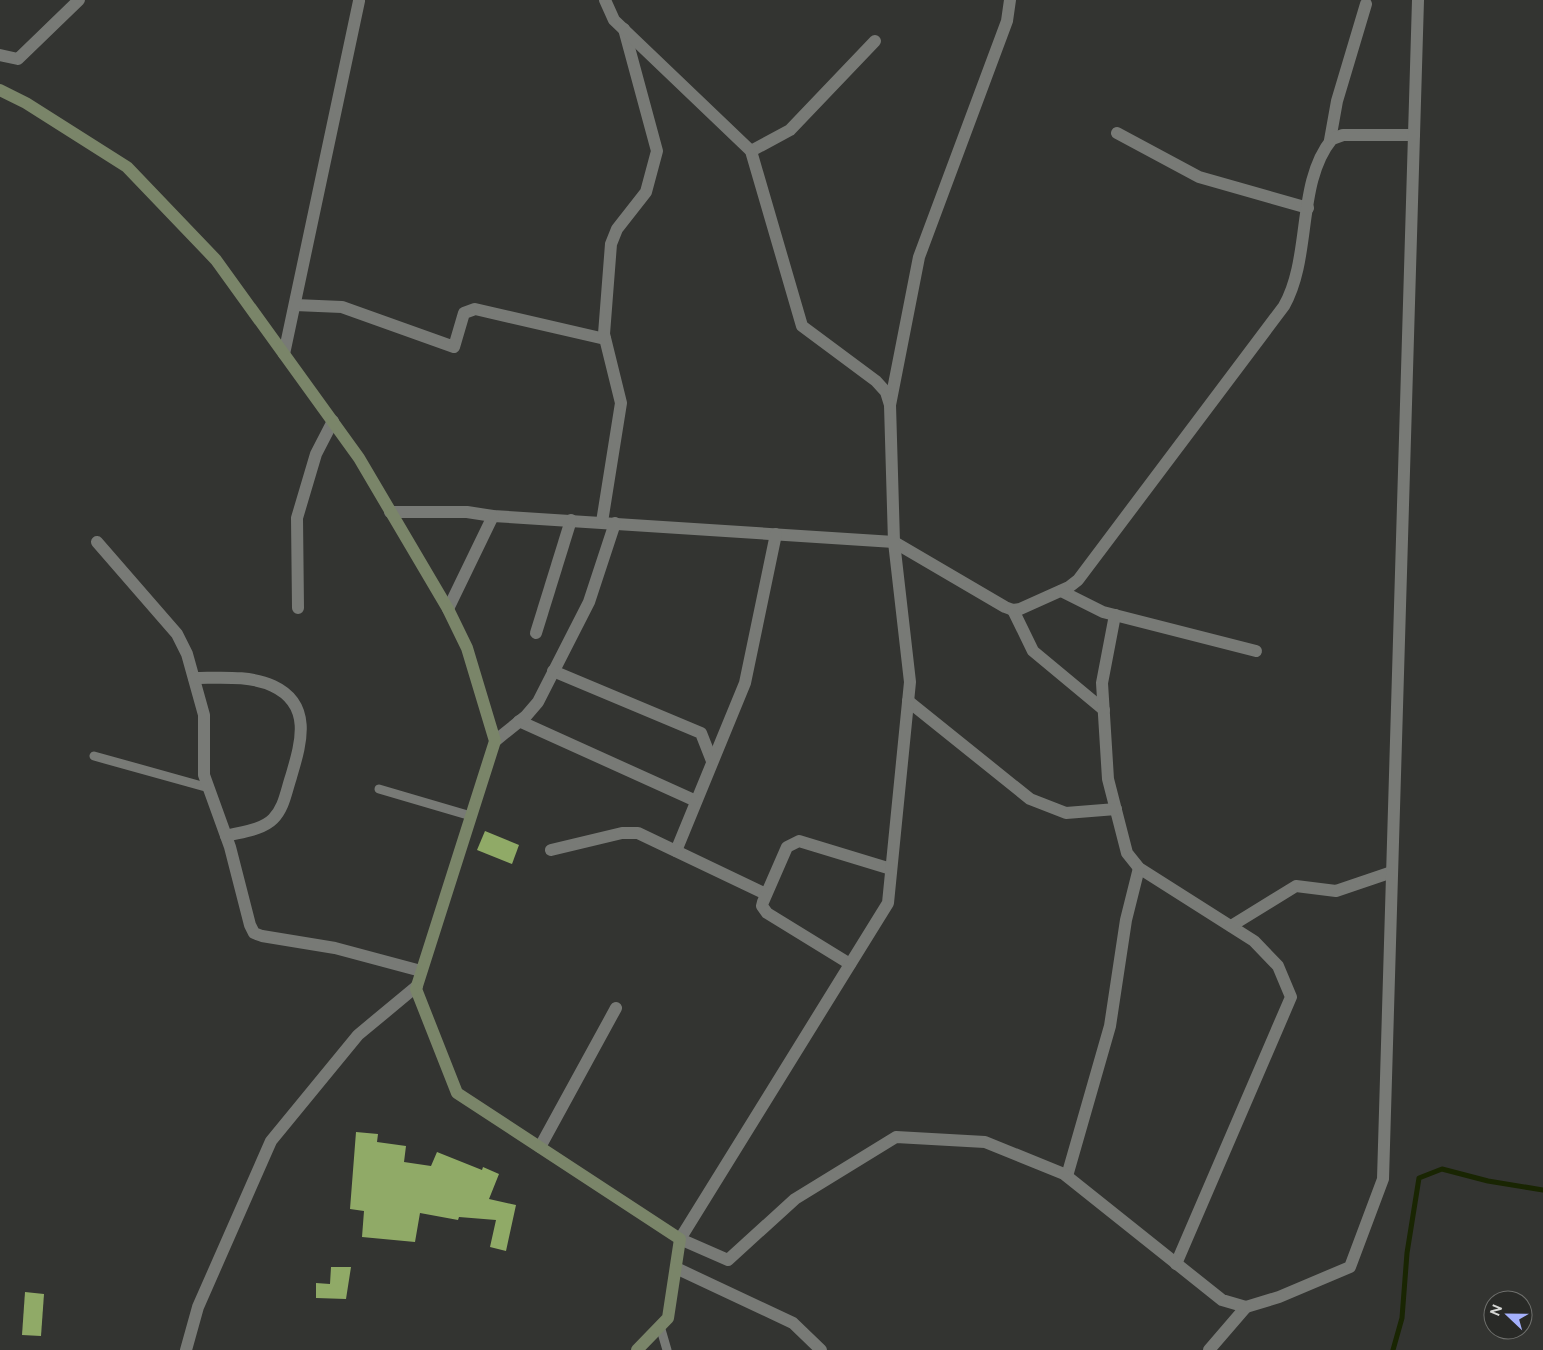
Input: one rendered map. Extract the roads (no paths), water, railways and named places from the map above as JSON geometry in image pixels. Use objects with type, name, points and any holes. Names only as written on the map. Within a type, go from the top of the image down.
[{"type":"main road","points":[[0,90],[26,103],[126,167],[216,260],[360,458],[448,609],[467,648],[495,741],[416,989],[457,1093],[680,1239],[668,1318],[637,1350]]},
{"type":"street","points":[[0,55],[14,59],[22,56],[79,0]]},
{"type":"street","points":[[605,0],[614,20],[751,151],[802,326],[876,380],[886,392],[890,405]]},
{"type":"street","points":[[1010,0],[1007,21],[919,257],[890,405],[894,542],[910,682],[888,902],[680,1239],[728,1260],[796,1200],[896,1137],[986,1142],[1067,1176],[1222,1300],[1246,1307]]},
{"type":"street","points":[[1209,1350],[1246,1307],[1279,1297],[1350,1267],[1383,1179],[1418,0]]},
{"type":"street","points":[[284,354],[359,1]]},
{"type":"street","points":[[1013,610],[1020,609],[1061,591],[1078,580],[1284,306],[1294,285],[1316,170],[1330,140],[1337,101],[1366,4]]},
{"type":"street","points":[[495,741],[538,702],[592,597],[608,523],[621,403],[605,339],[613,236],[646,192],[657,151],[624,29]]},
{"type":"street","points":[[751,151],[790,130],[875,41]]},
{"type":"street","points":[[1117,132],[1199,177],[1308,208]]},
{"type":"street","points":[[1330,140],[1343,136],[1414,135]]},
{"type":"street","points":[[295,305],[342,307],[454,347],[464,313],[475,309],[605,339]]},
{"type":"street","points":[[298,608],[297,518],[316,454],[333,421]]},
{"type":"street","points":[[390,512],[466,512],[494,516],[894,542],[1013,610],[1033,651],[1104,710]]},
{"type":"street","points":[[448,609],[494,516]]},
{"type":"street","points":[[536,633],[571,520]]},
{"type":"street","points":[[676,851],[745,683],[776,534]]},
{"type":"street","points":[[97,542],[178,634],[187,654],[204,715],[204,774],[226,836],[254,933],[262,936],[336,948],[421,971]]},
{"type":"street","points":[[1061,591],[1096,609],[1115,615],[1256,651]]},
{"type":"street","points":[[1115,615],[1102,676],[1108,779],[1127,853],[1139,868],[1254,941],[1278,966],[1291,997],[1176,1264]]},
{"type":"street","points":[[553,671],[701,733],[712,762]]},
{"type":"street","points":[[194,678],[231,678],[274,686],[288,696],[299,714],[302,738],[282,806],[272,820],[262,826],[226,836]]},
{"type":"street","points":[[908,701],[1030,798],[1066,813],[1116,809]]},
{"type":"street","points":[[519,721],[696,802]]},
{"type":"street","points":[[551,850],[630,832],[638,833],[766,894]]},
{"type":"street","points":[[850,964],[767,914],[762,906],[766,894],[788,847],[800,841],[891,869]]},
{"type":"street","points":[[1067,1176],[1110,1026],[1126,920],[1139,868]]},
{"type":"street","points":[[1231,926],[1296,886],[1336,891],[1392,872]]},
{"type":"street","points":[[186,1350],[198,1307],[274,1137],[366,1027],[417,986]]},
{"type":"street","points":[[540,1147],[616,1008]]},
{"type":"street","points":[[676,1268],[793,1322],[821,1350]]},
{"type":"lane","points":[[94,756],[208,788]]},
{"type":"lane","points":[[378,789],[471,816]]},
{"type":"lane","points":[[660,1326],[667,1350]]},
{"type":"waterway","points":[[1393,1350],[1402,1318],[1407,1253],[1419,1178],[1442,1169],[1488,1181],[1543,1190]]}]
